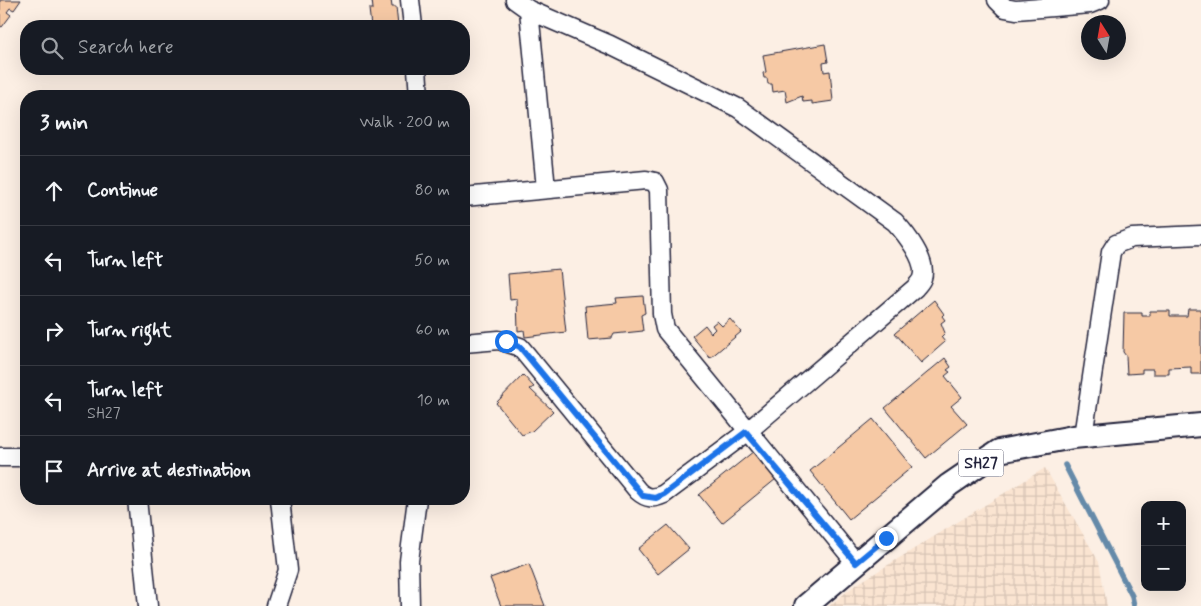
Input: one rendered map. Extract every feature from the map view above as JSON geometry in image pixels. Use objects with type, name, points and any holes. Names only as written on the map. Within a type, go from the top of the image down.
[{"type":"main road","name":"SH27","points":[[806,606],[949,485],[999,451],[1044,441],[1201,425]]},
{"type":"street","points":[[410,0],[412,20]]},
{"type":"street","points":[[998,1],[1005,8],[1016,10],[1090,4],[1100,0]]},
{"type":"street","points":[[522,5],[546,189]]},
{"type":"street","points":[[470,342],[499,340],[520,347],[638,491],[648,498],[664,494],[746,432],[915,288],[922,279],[923,270],[914,246],[895,222],[738,108],[610,45],[522,5]]},
{"type":"street","points":[[417,75],[419,90]]},
{"type":"street","points":[[470,196],[646,180],[655,182],[659,190],[664,329],[746,432],[856,563]]},
{"type":"street","points":[[1083,436],[1111,252],[1116,244],[1132,238],[1201,235]]},
{"type":"street","points":[[0,456],[20,457]]},
{"type":"street","points":[[138,505],[148,606]]},
{"type":"street","points":[[276,606],[288,570],[281,505]]},
{"type":"street","points":[[410,606],[409,561],[416,505]]},
{"type":"shaded area","points":[[1045,468],[1099,562],[1107,606],[829,606],[854,586]]},
{"type":"building","points":[[0,0],[21,0],[14,10],[10,8],[7,12],[11,15],[2,27],[0,26]]},
{"type":"building","points":[[372,0],[391,0],[392,7],[396,7],[397,20],[370,20],[369,9],[373,9]]},
{"type":"building","points":[[825,44],[828,62],[823,63],[824,72],[830,71],[833,101],[812,104],[812,101],[803,102],[802,96],[787,102],[785,90],[773,92],[772,84],[768,84],[767,78],[764,78],[763,73],[766,72],[763,55]]},
{"type":"building","points":[[559,269],[566,332],[525,337],[524,330],[518,331],[517,299],[510,300],[508,274]]},
{"type":"building","points":[[643,296],[645,313],[641,315],[643,331],[614,334],[612,338],[588,340],[585,306],[617,303],[616,298]]},
{"type":"building","points":[[934,300],[944,314],[942,316],[945,320],[941,323],[945,333],[941,337],[945,342],[921,363],[895,333]]},
{"type":"building","points":[[1188,309],[1201,309],[1201,374],[1191,374],[1191,367],[1169,368],[1169,374],[1153,374],[1153,369],[1142,369],[1142,373],[1127,374],[1126,356],[1123,352],[1124,313],[1142,313],[1142,316],[1150,316],[1150,311],[1170,311],[1170,316],[1187,316]]},
{"type":"building","points":[[730,319],[741,332],[710,358],[692,336],[705,325],[711,333],[715,329],[712,325],[717,321],[722,326]]},
{"type":"building","points":[[945,358],[951,367],[947,370],[950,372],[945,376],[962,397],[951,406],[967,424],[926,458],[885,408]]},
{"type":"building","points":[[523,375],[534,387],[530,389],[553,411],[532,431],[522,435],[496,403]]},
{"type":"building","points":[[873,419],[912,467],[849,519],[810,471]]},
{"type":"building","points":[[754,451],[776,479],[722,523],[699,495]]},
{"type":"building","points":[[668,525],[689,549],[658,574],[638,549]]},
{"type":"building","points":[[529,564],[545,606],[501,606],[490,578]]},
{"type":"waterway","points":[[1065,465],[1132,596],[1134,606]]},
{"type":"route","points":[[506,341],[520,347],[643,496],[656,498],[664,494],[746,432],[856,563],[886,538]]}]
